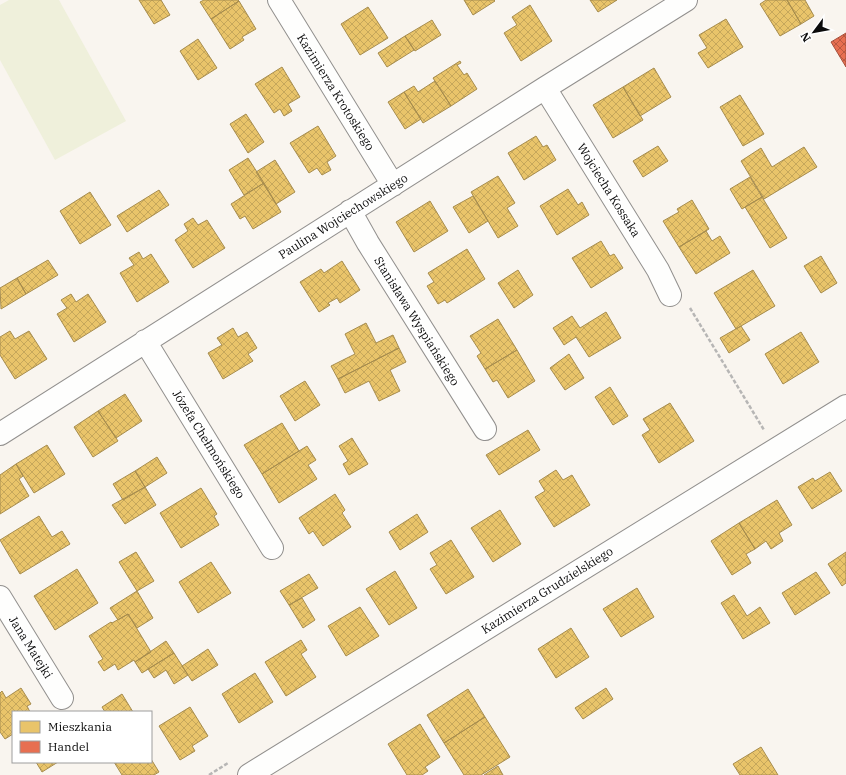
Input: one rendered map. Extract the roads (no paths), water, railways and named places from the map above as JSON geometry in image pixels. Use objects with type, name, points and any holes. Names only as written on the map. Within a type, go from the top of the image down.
[{"type":"street","name":"Kazimierza Krotoskiego","points":[[279,0],[393,185]]},
{"type":"street","name":"Paulina Wojciechowskiego","points":[[0,434],[350,211],[686,0]]},
{"type":"street","name":"Wojciecha Kossaka","points":[[545,88],[658,270],[670,295]]},
{"type":"street","name":"Stanisława Wyspiańskiego","points":[[350,211],[368,243],[485,429]]},
{"type":"street","name":"Józefa Chełmońskiego","points":[[145,341],[272,548]]},
{"type":"street","name":"Kazimierza Grudzielskiego","points":[[249,775],[846,406]]},
{"type":"street","name":"Jana Matejki","points":[[0,596],[62,698]]}]
